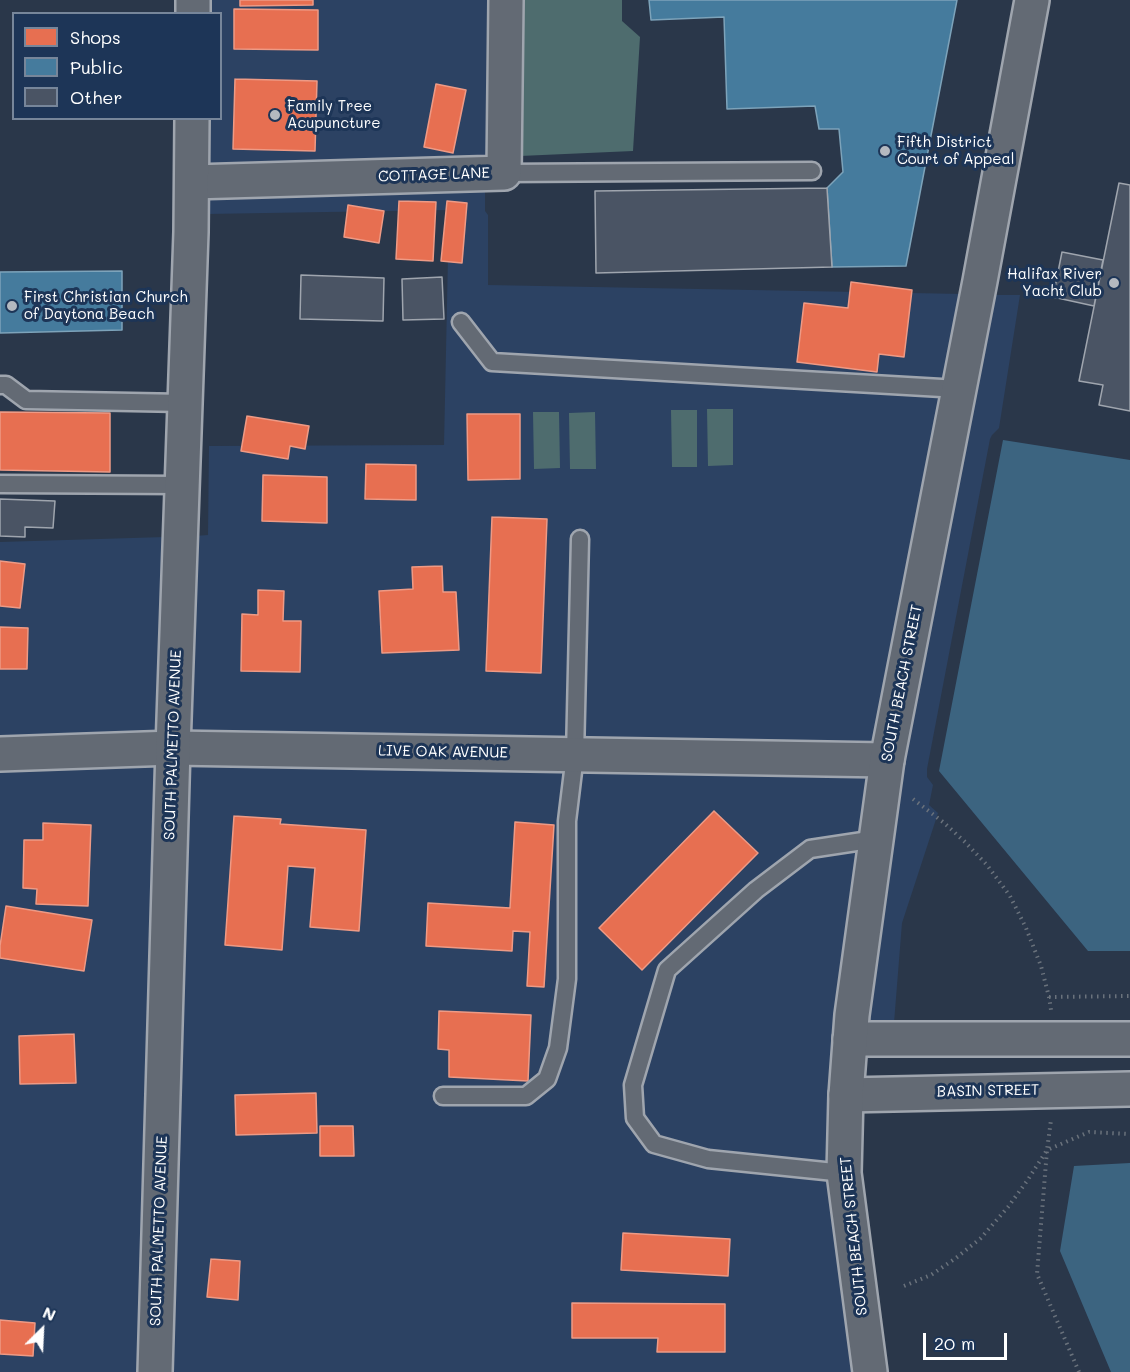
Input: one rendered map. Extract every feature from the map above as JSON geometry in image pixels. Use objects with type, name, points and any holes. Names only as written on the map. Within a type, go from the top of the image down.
[{"type":"street","name":"COTTAGE LANE","points":[[192,182],[504,173],[506,0]]},
{"type":"street","name":"SOUTH BEACH STREET","points":[[870,1372],[844,1173],[850,1039],[887,760],[1032,0]]},
{"type":"street","name":"SOUTH PALMETTO AVENUE","points":[[155,1372],[192,182],[192,120]]},
{"type":"street","name":"LIVE OAK AVENUE","points":[[0,754],[173,748],[887,760]]},
{"type":"street","points":[[850,1039],[1130,1039]]},
{"type":"street","name":"BASIN STREET","points":[[846,1095],[1130,1089]]},
{"type":"lane","points":[[504,173],[812,171]]},
{"type":"lane","points":[[461,322],[492,362],[959,389]]},
{"type":"lane","points":[[0,385],[6,385],[26,400],[184,403]]},
{"type":"lane","points":[[0,483],[182,485]]},
{"type":"lane","points":[[443,1096],[526,1096],[547,1079],[558,1048],[567,979],[567,821],[575,754],[580,538]]},
{"type":"lane","points":[[844,1173],[708,1159],[654,1144],[635,1118],[633,1084],[667,970],[756,890],[810,849],[876,839]]},
{"type":"path","points":[[911,798],[964,841],[1010,896],[1041,966],[1052,1016]]},
{"type":"path","points":[[1049,997],[1130,996]]},
{"type":"path","points":[[1052,1118],[1047,1150],[1037,1274],[1079,1372]]},
{"type":"path","points":[[904,1286],[931,1275],[981,1238],[1028,1181],[1047,1150],[1089,1132],[1130,1134]]},
{"type":"shaded area","points":[[207,0],[487,0],[486,158],[207,166],[207,120],[222,120],[222,12],[207,12]]},
{"type":"shaded area","points":[[485,190],[485,211],[488,215],[488,285],[963,294],[875,743],[188,732],[195,536],[208,535],[209,446],[444,445],[449,210],[206,214],[206,198]]},
{"type":"shaded area","points":[[992,295],[1020,295],[999,428],[990,439],[927,769],[927,777],[933,785],[929,805],[938,813],[902,923],[894,1023],[866,1023],[901,761]]},
{"type":"shaded area","points":[[1003,440],[1130,460],[1130,951],[1088,951],[939,771]]},
{"type":"shaded area","points":[[165,537],[159,733],[0,738],[0,542]]},
{"type":"shaded area","points":[[158,765],[140,1372],[0,1372],[0,770]]},
{"type":"shaded area","points":[[187,765],[870,775],[855,1372],[169,1372]]},
{"type":"shaded area","points":[[1130,1163],[1130,1372],[1111,1372],[1060,1251],[1074,1166]]},
{"type":"green space","points":[[521,0],[622,0],[622,21],[640,37],[633,151],[520,156]]},
{"type":"green space","points":[[707,409],[733,409],[733,465],[708,466]]},
{"type":"green space","points":[[671,410],[697,410],[697,467],[672,467]]},
{"type":"green space","points":[[533,412],[559,412],[560,468],[534,469]]},
{"type":"green space","points":[[595,412],[596,469],[570,469],[569,413]]},
{"type":"building: Shops","points":[[240,0],[313,0],[313,5],[240,6]]},
{"type":"building: Shops","points":[[234,9],[318,10],[318,50],[234,49]]},
{"type":"building: Shops","name":"Family Tree Acupuncture","points":[[235,79],[317,81],[315,151],[233,149]]},
{"type":"building: Shops","points":[[436,84],[466,90],[453,153],[424,147]]},
{"type":"building: Shops","points":[[399,201],[436,202],[433,261],[396,259]]},
{"type":"building: Shops","points":[[447,201],[467,203],[462,263],[441,261]]},
{"type":"building: Shops","points":[[348,205],[384,211],[379,243],[344,237]]},
{"type":"building: Shops","points":[[851,282],[912,290],[904,357],[879,354],[877,372],[797,362],[804,303],[848,308]]},
{"type":"building: Shops","points":[[0,412],[110,413],[110,472],[0,470]]},
{"type":"building: Shops","points":[[467,414],[520,414],[520,479],[468,480]]},
{"type":"building: Shops","points":[[247,416],[309,426],[305,449],[290,446],[288,459],[241,451]]},
{"type":"building: Shops","points":[[366,464],[416,465],[416,500],[365,499]]},
{"type":"building: Shops","points":[[263,475],[327,477],[327,523],[262,521]]},
{"type":"building: Shops","points":[[492,517],[547,519],[541,673],[486,671]]},
{"type":"building: Shops","points":[[0,561],[25,564],[20,608],[0,606]]},
{"type":"building: Shops","points":[[442,566],[443,592],[456,592],[459,650],[382,653],[379,591],[413,589],[412,567]]},
{"type":"building: Shops","points":[[258,590],[284,591],[283,621],[301,621],[300,672],[241,671],[242,614],[258,615]]},
{"type":"building: Shops","points":[[0,627],[28,628],[27,669],[0,669]]},
{"type":"building: Shops","points":[[714,811],[758,853],[642,970],[599,928]]},
{"type":"building: Shops","points":[[234,816],[281,819],[280,824],[366,830],[359,931],[310,927],[315,868],[288,866],[282,950],[225,945]]},
{"type":"building: Shops","points":[[515,822],[554,825],[544,987],[527,986],[530,932],[513,931],[512,951],[426,946],[428,903],[510,908]]},
{"type":"building: Shops","points":[[43,823],[91,825],[88,906],[36,904],[37,889],[23,888],[24,840],[43,840]]},
{"type":"building: Shops","points":[[6,906],[92,920],[84,971],[0,958]]},
{"type":"building: Shops","points":[[439,1011],[531,1015],[528,1081],[449,1077],[449,1050],[438,1049]]},
{"type":"building: Shops","points":[[74,1034],[76,1083],[20,1084],[19,1036]]},
{"type":"building: Shops","points":[[316,1093],[317,1133],[236,1135],[235,1095]]},
{"type":"building: Shops","points":[[320,1126],[353,1126],[354,1156],[320,1156]]},
{"type":"building: Shops","points":[[623,1233],[730,1239],[728,1276],[621,1270]]},
{"type":"building: Shops","points":[[211,1259],[240,1261],[238,1300],[207,1297]]},
{"type":"building: Shops","points":[[572,1303],[725,1304],[725,1352],[657,1352],[658,1338],[572,1338]]},
{"type":"building: Shops","points":[[0,1320],[35,1323],[33,1356],[0,1354]]},
{"type":"building: Public","name":"Fifth District Court of Appeal","points":[[649,0],[957,0],[906,266],[832,267],[827,188],[843,172],[839,129],[819,129],[815,106],[727,109],[724,17],[651,20]]},
{"type":"building: Public","points":[[122,271],[122,330],[0,333],[0,272]]},
{"type":"building: Other","name":"Halifax River Yacht Club","points":[[1119,183],[1130,185],[1130,411],[1099,405],[1103,385],[1079,381]]},
{"type":"building: Other","points":[[827,188],[832,267],[596,273],[595,191]]},
{"type":"building: Other","points":[[1062,252],[1103,260],[1094,306],[1053,297]]},
{"type":"building: Other","points":[[301,275],[384,278],[383,321],[300,319]]},
{"type":"building: Other","points":[[442,277],[444,319],[403,320],[402,279]]},
{"type":"building: Other","points":[[0,499],[55,501],[53,528],[25,527],[25,537],[0,536]]},
{"type":"place","name":"Family Tree Acupuncture","points":[[275,115]]},
{"type":"place","name":"Fifth District Court of Appeal","points":[[885,151]]},
{"type":"place","name":"Halifax River Yacht Club","points":[[1114,283]]},
{"type":"place","name":"First Christian Church of Daytona Beach","points":[[12,306]]}]
